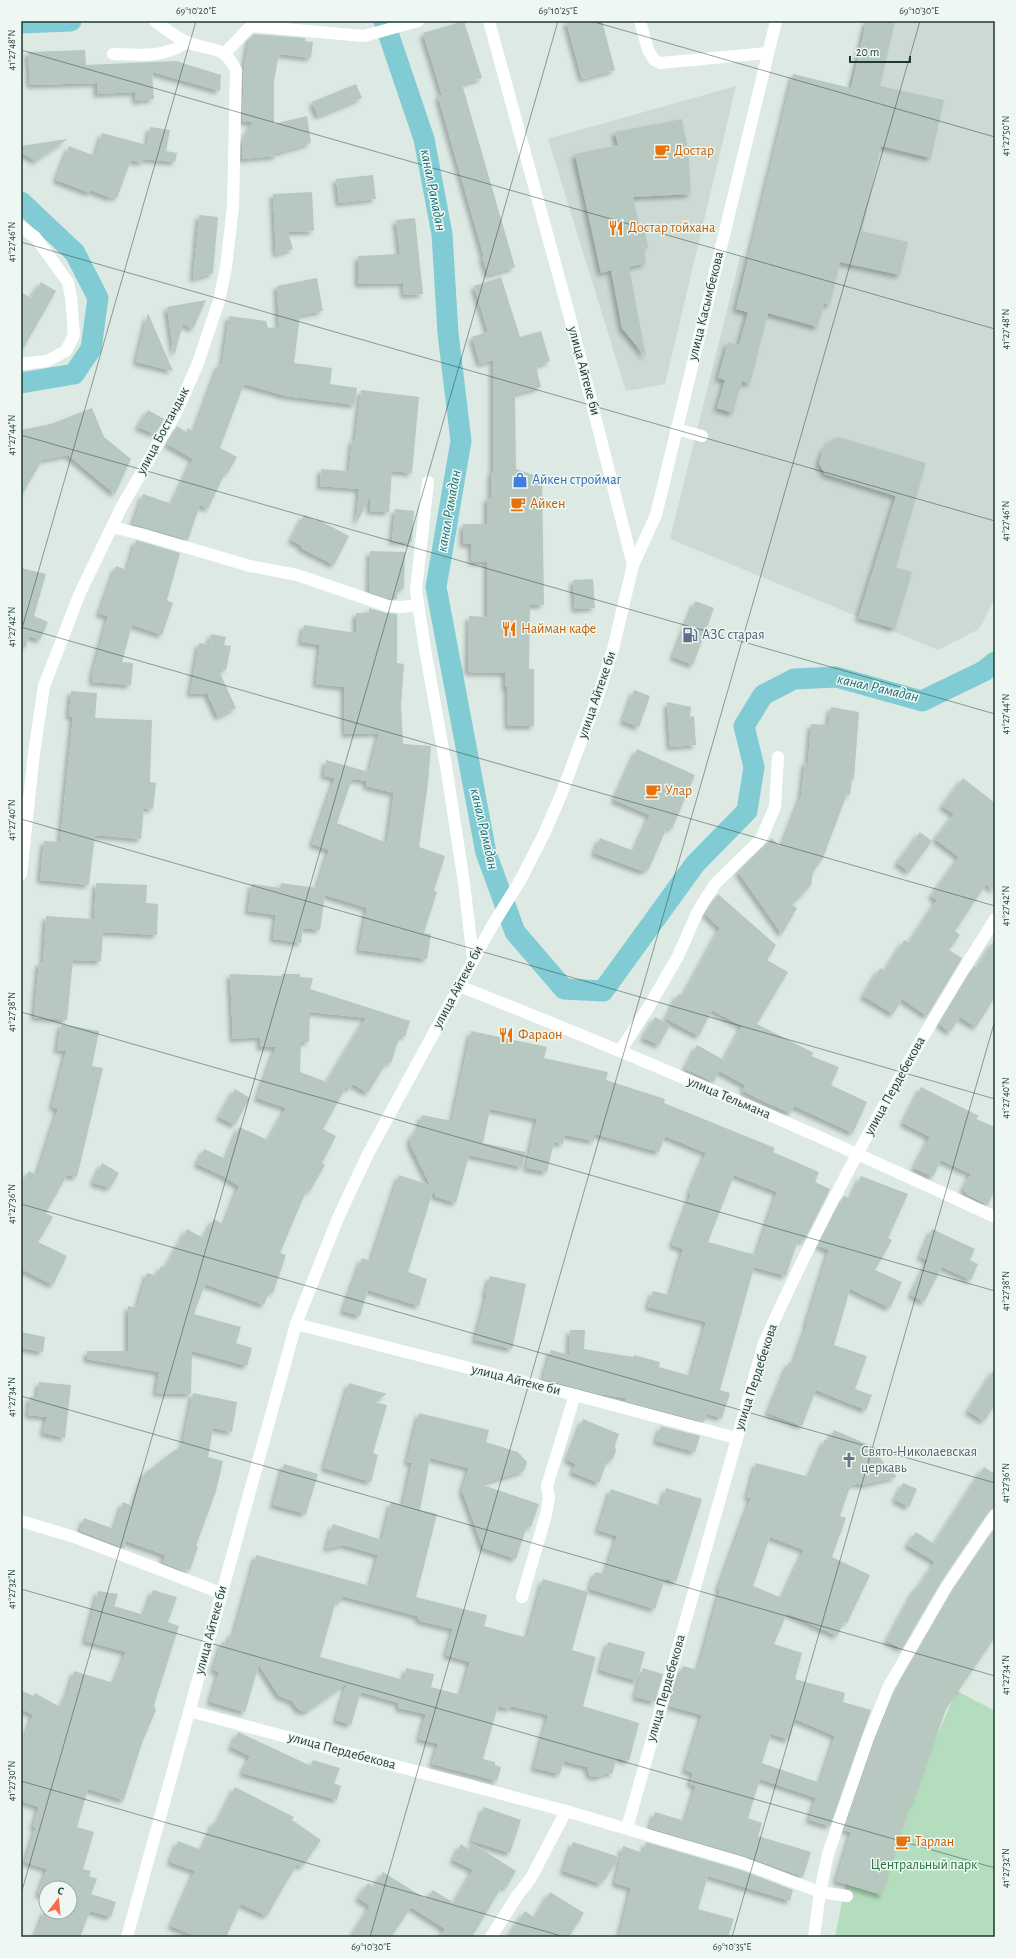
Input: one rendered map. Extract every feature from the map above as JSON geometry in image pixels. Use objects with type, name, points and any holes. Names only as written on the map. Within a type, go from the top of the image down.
[{"type":"street","points":[[155,21],[166,30],[187,42],[225,53],[251,26],[364,36],[413,22]]},
{"type":"street","name":"улица Айтеке би","points":[[127,1937],[296,1324],[338,1218],[368,1154],[473,959],[521,879],[543,836],[561,795],[598,696],[613,649],[633,565],[569,314],[489,21]]},
{"type":"street","points":[[640,21],[648,50],[654,60],[660,63],[767,53]]},
{"type":"street","name":"улица Касымбекова","points":[[633,565],[656,516],[767,53],[776,21]]},
{"type":"street","points":[[113,54],[158,55],[181,47],[187,42]]},
{"type":"street","name":"улица Бостандык","points":[[21,874],[34,753],[44,686],[80,594],[121,508],[177,411],[198,363],[219,301],[226,267],[233,207],[236,94],[236,70],[230,58],[225,53]]},
{"type":"street","points":[[21,226],[35,237],[68,282],[72,297],[74,335],[66,351],[60,355],[47,361],[21,364]]},
{"type":"street","points":[[676,429],[702,436]]},
{"type":"street","points":[[428,482],[416,590],[446,766],[464,883],[473,959]]},
{"type":"street","points":[[112,527],[142,534],[250,566],[296,575],[388,606],[402,607],[418,605]]},
{"type":"street","points":[[620,1051],[648,1008],[678,956],[702,904],[715,884],[761,839],[775,807],[778,757]]},
{"type":"street","name":"улица Пердебекова","points":[[626,1828],[764,1343],[789,1287],[858,1153],[918,1045],[995,919]]},
{"type":"street","name":"улица Тельмана","points":[[459,986],[620,1051],[858,1153],[995,1217]]},
{"type":"street","name":"улица Айтеке би","points":[[296,1324],[575,1395],[736,1438]]},
{"type":"street","points":[[522,1597],[546,1515],[549,1498],[547,1486],[575,1395]]},
{"type":"street","points":[[814,1937],[820,1892],[828,1854],[868,1738],[889,1686],[947,1586],[995,1515]]},
{"type":"street","points":[[21,1521],[74,1537],[221,1593]]},
{"type":"street","name":"улица Пердебекова","points":[[189,1711],[566,1811],[743,1863],[820,1892],[847,1896]]},
{"type":"street","points":[[491,1937],[530,1878],[566,1811]]},
{"type":"shaded area","points":[[865,21],[995,21],[995,598],[979,629],[938,650],[670,539],[740,257],[803,270]]},
{"type":"shaded area","name":"Достар","points":[[736,86],[665,384],[626,391],[548,139]]},
{"type":"green space","name":"Центральный парк","points":[[957,1691],[995,1711],[995,1937],[835,1937],[865,1786],[910,1796]]},
{"type":"building","points":[[464,21],[482,78],[462,84],[515,267],[488,275],[438,96],[442,95],[423,33]]},
{"type":"building","points":[[566,21],[602,21],[615,70],[582,79]]},
{"type":"building","points":[[866,21],[895,21],[880,86],[944,100],[931,158],[881,146],[862,231],[908,242],[900,275],[840,262],[830,305],[824,303],[818,327],[768,313],[750,384],[742,381],[733,413],[717,408],[725,380],[718,378],[728,342],[739,345],[748,312],[736,309],[793,74],[851,88]]},
{"type":"building","points":[[254,34],[305,38],[305,41],[313,42],[311,58],[279,54],[274,81],[274,124],[307,116],[311,143],[277,153],[277,156],[242,159],[242,141],[253,122],[242,122],[244,69],[249,39]]},
{"type":"building","points":[[85,50],[86,65],[176,61],[221,75],[220,91],[152,72],[154,99],[136,101],[135,92],[97,94],[97,83],[30,85],[28,52]]},
{"type":"building","points":[[356,84],[362,98],[318,116],[312,102]]},
{"type":"building","points":[[682,119],[688,149],[691,194],[633,197],[641,232],[645,231],[648,247],[644,250],[646,263],[629,267],[646,357],[622,328],[611,270],[601,273],[575,154],[618,145],[615,132]]},
{"type":"building","points":[[150,127],[170,130],[166,151],[177,153],[175,162],[143,159],[142,163],[131,160],[117,198],[112,196],[111,198],[90,190],[90,193],[56,180],[69,146],[95,156],[102,133],[147,145]]},
{"type":"building","points":[[68,139],[35,161],[21,152],[21,146]]},
{"type":"building","points":[[373,175],[376,199],[339,203],[336,179]]},
{"type":"building","points":[[312,192],[314,231],[288,232],[293,249],[276,254],[273,194]]},
{"type":"building","points":[[199,215],[218,217],[213,273],[193,279]]},
{"type":"building","points":[[415,218],[423,294],[404,295],[403,283],[358,284],[358,256],[400,254],[396,220]]},
{"type":"building","points":[[501,277],[520,337],[541,331],[550,361],[536,366],[541,387],[515,394],[516,469],[542,478],[544,605],[530,605],[529,669],[534,669],[534,726],[508,726],[507,687],[505,687],[505,673],[468,672],[469,616],[487,617],[487,562],[472,562],[471,544],[463,544],[463,524],[487,524],[487,498],[491,498],[491,472],[493,472],[493,360],[480,364],[472,337],[488,332],[474,286]]},
{"type":"building","points":[[317,278],[323,311],[300,315],[294,363],[332,368],[330,384],[357,388],[355,405],[286,396],[244,384],[220,448],[237,457],[227,474],[225,473],[208,509],[200,505],[188,540],[133,524],[143,494],[172,504],[193,459],[167,444],[177,426],[186,432],[188,428],[194,432],[219,364],[222,365],[229,316],[266,321],[268,328],[279,327],[277,286]]},
{"type":"building","points":[[41,282],[56,291],[21,352],[21,292],[31,298]]},
{"type":"building","points":[[206,300],[193,329],[183,324],[174,356],[167,307]]},
{"type":"building","points":[[148,313],[173,371],[136,362]]},
{"type":"building","points":[[361,390],[419,397],[412,473],[392,471],[389,512],[370,511],[370,497],[356,524],[359,489],[320,486],[321,469],[349,471],[352,440],[355,441]]},
{"type":"building","points":[[92,408],[104,437],[131,459],[115,494],[68,455],[42,460],[21,497],[21,430],[51,424]]},
{"type":"building","points":[[148,410],[164,419],[155,434],[138,427]]},
{"type":"building","points":[[839,437],[926,463],[896,567],[912,572],[895,629],[858,618],[896,496],[825,474],[819,463],[823,450],[832,440]]},
{"type":"building","points":[[395,509],[414,511],[412,542],[392,541]]},
{"type":"building","points":[[304,515],[317,521],[317,519],[349,536],[334,565],[301,548],[302,546],[291,540]]},
{"type":"building","points":[[136,540],[180,553],[167,600],[173,603],[162,635],[132,625],[122,662],[133,663],[131,685],[92,682],[93,671],[108,616],[99,614],[116,566],[127,570]]},
{"type":"building","points":[[370,551],[405,552],[404,589],[397,589],[397,599],[390,599],[369,592]]},
{"type":"building","points":[[21,568],[46,574],[34,616],[48,622],[40,640],[29,636],[26,647],[21,646]]},
{"type":"building","points":[[593,579],[595,608],[575,609],[573,580]]},
{"type":"building","points":[[695,601],[714,608],[693,665],[673,657]]},
{"type":"building","points":[[369,608],[386,613],[397,614],[397,663],[404,664],[401,704],[403,744],[431,746],[428,783],[419,847],[445,856],[434,891],[437,892],[424,933],[431,934],[427,959],[359,950],[367,908],[325,895],[320,930],[303,928],[301,943],[273,939],[276,915],[248,911],[252,884],[280,888],[281,883],[317,888],[329,850],[312,844],[335,778],[324,776],[326,760],[369,772],[379,733],[345,734],[344,687],[316,684],[320,645],[301,642],[304,625],[356,633],[356,613],[369,613]],"holes":[[[352,779],[367,781],[366,786],[394,793],[387,843],[337,823]]]},
{"type":"building","points":[[211,634],[226,637],[224,645],[231,646],[226,670],[218,669],[236,708],[218,717],[207,693],[190,694],[199,643],[209,645]]},
{"type":"building","points":[[634,690],[650,696],[639,727],[623,721]]},
{"type":"building","points":[[71,691],[97,693],[95,718],[152,720],[150,782],[156,783],[153,809],[144,808],[141,839],[95,835],[89,885],[40,880],[44,841],[60,842],[73,717],[69,716]]},
{"type":"building","points":[[667,702],[691,707],[690,717],[694,716],[696,745],[670,747]]},
{"type":"building","points":[[831,707],[859,712],[854,779],[852,779],[850,795],[847,794],[823,858],[813,872],[811,885],[792,905],[797,908],[782,934],[738,872],[772,838],[781,848],[801,797],[805,762],[808,762],[811,724],[828,725]]},
{"type":"building","points":[[637,749],[695,775],[672,829],[667,827],[649,869],[642,871],[594,853],[600,838],[634,851],[650,815],[614,800]]},
{"type":"building","points":[[963,778],[995,803],[995,891],[986,884],[955,931],[960,935],[949,950],[962,958],[927,1016],[902,999],[893,1014],[863,996],[880,968],[885,971],[904,940],[909,943],[937,900],[931,896],[959,857],[935,839],[954,814],[942,806]]},
{"type":"building","points":[[920,832],[932,841],[909,872],[897,863]]},
{"type":"building","points":[[96,883],[147,885],[146,903],[158,904],[157,935],[103,932],[101,961],[73,960],[67,1020],[34,1017],[39,962],[43,963],[46,916],[94,919]]},
{"type":"building","points":[[718,894],[776,945],[767,960],[788,972],[757,1024],[814,1053],[811,1056],[839,1067],[831,1085],[867,1102],[853,1133],[794,1106],[791,1113],[767,1103],[743,1091],[745,1085],[719,1071],[714,1082],[685,1069],[697,1045],[724,1060],[742,1026],[712,1010],[699,1036],[666,1019],[678,994],[683,996],[720,928],[705,914]]},
{"type":"building","points":[[995,939],[995,997],[976,1027],[960,1017],[950,1032],[939,1024],[974,966],[977,968]]},
{"type":"building","points":[[230,974],[282,976],[282,974],[300,974],[300,977],[313,978],[310,989],[410,1021],[405,1037],[400,1035],[391,1063],[387,1062],[368,1093],[353,1084],[349,1089],[346,1087],[323,1129],[336,1136],[322,1163],[325,1165],[310,1191],[307,1189],[280,1253],[286,1255],[273,1293],[269,1291],[264,1305],[205,1284],[194,1314],[241,1327],[236,1343],[252,1348],[247,1366],[192,1351],[191,1394],[156,1393],[159,1372],[87,1359],[87,1351],[128,1351],[128,1306],[137,1308],[147,1273],[158,1276],[161,1266],[166,1267],[187,1229],[203,1238],[214,1219],[224,1225],[239,1186],[223,1176],[197,1164],[204,1149],[226,1159],[239,1127],[268,1140],[286,1108],[257,1098],[276,1047],[260,1047],[260,1037],[233,1039]],"holes":[[[310,1012],[366,1018],[327,1082],[300,1072],[301,1042],[309,1042]]]},
{"type":"building","points":[[655,1017],[670,1025],[659,1045],[643,1038]]},
{"type":"building","points":[[61,1024],[99,1031],[92,1066],[103,1068],[77,1177],[67,1175],[46,1213],[53,1217],[38,1242],[67,1256],[53,1285],[23,1270],[21,1273],[21,1185],[29,1171],[37,1175],[58,1109],[52,1107],[66,1051],[57,1050]]},
{"type":"building","points":[[471,1031],[547,1047],[544,1058],[608,1072],[606,1080],[665,1099],[664,1103],[775,1148],[773,1152],[819,1172],[815,1182],[830,1189],[804,1241],[798,1240],[786,1276],[754,1267],[720,1390],[730,1393],[722,1418],[707,1414],[704,1422],[625,1401],[626,1398],[600,1394],[543,1379],[551,1350],[569,1355],[570,1330],[585,1330],[584,1349],[633,1357],[634,1355],[660,1362],[659,1367],[691,1376],[706,1322],[648,1307],[653,1291],[670,1295],[683,1249],[672,1245],[691,1194],[689,1193],[706,1153],[665,1136],[659,1152],[595,1134],[594,1141],[565,1135],[563,1144],[554,1142],[547,1172],[526,1168],[537,1119],[490,1109],[483,1143],[526,1152],[522,1167],[469,1155],[456,1203],[436,1197],[433,1191],[408,1272],[427,1279],[419,1306],[368,1290],[360,1316],[343,1311],[362,1258],[371,1261],[399,1175],[430,1185],[410,1144],[411,1137],[419,1127],[422,1115],[452,1121]],"holes":[[[734,1175],[777,1192],[756,1255],[708,1242]]]},
{"type":"building","points":[[921,1087],[979,1116],[976,1119],[995,1127],[995,1189],[988,1205],[968,1195],[963,1189],[971,1174],[941,1160],[933,1177],[914,1168],[930,1137],[903,1123]]},
{"type":"building","points":[[235,1089],[250,1098],[235,1125],[219,1117]]},
{"type":"building","points":[[102,1163],[119,1173],[110,1188],[93,1183]]},
{"type":"building","points":[[861,1176],[908,1194],[888,1238],[892,1240],[875,1270],[902,1282],[890,1308],[850,1289],[834,1345],[867,1356],[855,1389],[872,1395],[866,1410],[816,1390],[802,1426],[768,1413],[789,1362],[793,1364],[807,1325],[806,1324],[829,1250],[818,1246],[844,1196],[850,1199]]},
{"type":"building","points":[[932,1229],[975,1249],[970,1260],[978,1264],[971,1280],[942,1267],[924,1302],[911,1295],[928,1260],[920,1257]]},
{"type":"building","points":[[490,1276],[526,1284],[512,1349],[475,1340]]},
{"type":"building","points":[[21,1332],[45,1337],[43,1352],[21,1348]]},
{"type":"building","points":[[995,1368],[995,1405],[984,1421],[968,1411]]},
{"type":"building","points":[[39,1382],[71,1385],[65,1438],[43,1433],[47,1417],[28,1415],[30,1397],[37,1397]]},
{"type":"building","points":[[349,1383],[387,1394],[373,1402],[387,1405],[373,1453],[378,1455],[371,1482],[324,1468]]},
{"type":"building","points":[[193,1393],[237,1402],[232,1432],[213,1428],[208,1457],[223,1461],[216,1491],[196,1546],[198,1547],[190,1570],[187,1569],[186,1572],[163,1563],[165,1555],[126,1541],[124,1548],[80,1531],[84,1518],[114,1529],[123,1502],[133,1506],[144,1474],[175,1450],[181,1450],[182,1444],[187,1441],[183,1441]]},
{"type":"building","points":[[419,1413],[489,1430],[486,1442],[518,1452],[527,1462],[524,1471],[480,1484],[539,1504],[531,1527],[527,1526],[516,1559],[483,1548],[462,1490],[469,1468],[430,1458],[420,1510],[437,1514],[416,1597],[487,1615],[484,1626],[527,1638],[543,1579],[588,1592],[572,1650],[596,1657],[583,1706],[639,1723],[629,1761],[617,1758],[612,1774],[607,1773],[598,1777],[590,1776],[587,1767],[564,1761],[560,1774],[534,1768],[548,1715],[510,1706],[509,1709],[498,1706],[483,1759],[495,1762],[495,1765],[501,1767],[497,1781],[432,1764],[438,1744],[419,1739],[426,1714],[398,1708],[399,1703],[361,1692],[351,1725],[336,1720],[347,1683],[306,1712],[299,1710],[292,1701],[279,1696],[259,1665],[245,1712],[210,1702],[219,1672],[213,1670],[222,1642],[228,1644],[231,1633],[234,1634],[256,1555],[370,1586],[378,1555],[343,1545],[326,1549],[333,1524],[382,1540],[391,1502],[403,1505],[412,1463],[407,1462]],"holes":[[[342,1596],[417,1616],[420,1621],[453,1629],[446,1655],[470,1662],[461,1695],[431,1687],[434,1674],[406,1668],[404,1680],[320,1657],[336,1601],[341,1602]]]},
{"type":"building","points":[[583,1419],[619,1434],[615,1445],[616,1451],[613,1459],[607,1461],[599,1483],[572,1472],[576,1464],[567,1460]]},
{"type":"building","points":[[661,1426],[700,1436],[695,1452],[656,1441]]},
{"type":"building","points":[[834,1430],[883,1451],[880,1458],[897,1477],[862,1485],[856,1483],[855,1485],[851,1484],[840,1516],[846,1518],[832,1557],[870,1575],[847,1623],[844,1622],[837,1636],[787,1613],[774,1644],[802,1653],[795,1679],[845,1693],[843,1702],[871,1710],[830,1826],[809,1820],[816,1798],[760,1779],[748,1818],[762,1823],[758,1836],[811,1852],[803,1877],[745,1856],[650,1828],[655,1812],[685,1821],[696,1786],[690,1784],[693,1773],[685,1770],[702,1715],[669,1706],[683,1666],[698,1670],[720,1590],[718,1589],[751,1498],[747,1497],[756,1463],[809,1477],[825,1439],[829,1441]],"holes":[[[770,1537],[804,1550],[782,1598],[753,1586]],[[795,1719],[835,1736],[820,1783],[762,1763],[771,1734],[789,1740]]]},
{"type":"building","points":[[284,1464],[318,1474],[306,1514],[273,1505]]},
{"type":"building","points":[[984,1467],[995,1474],[995,1508],[989,1511],[941,1582],[902,1649],[887,1641],[916,1587],[918,1588],[935,1562],[907,1545],[916,1532],[934,1544]]},
{"type":"building","points":[[903,1483],[917,1489],[909,1507],[895,1500]]},
{"type":"building","points":[[666,1488],[702,1499],[676,1582],[665,1578],[655,1609],[590,1589],[595,1572],[605,1574],[617,1536],[598,1530],[611,1489],[661,1506]]},
{"type":"building","points":[[995,1528],[995,1637],[946,1709],[913,1803],[911,1802],[882,1895],[836,1881],[851,1832],[844,1830],[875,1741],[896,1688],[901,1683],[905,1673],[953,1590]]},
{"type":"building","points":[[153,1590],[177,1597],[168,1622],[179,1626],[154,1705],[156,1710],[142,1743],[124,1800],[88,1789],[77,1827],[94,1832],[83,1869],[91,1871],[89,1876],[97,1879],[91,1894],[116,1902],[111,1917],[90,1911],[80,1937],[35,1937],[41,1920],[78,1920],[78,1880],[43,1880],[47,1869],[25,1862],[36,1827],[33,1826],[39,1807],[21,1801],[21,1747],[33,1715],[21,1709],[21,1690],[33,1696],[35,1693],[60,1707],[68,1692],[74,1671],[114,1683],[126,1652],[85,1641],[98,1591],[118,1594],[114,1606],[144,1615]]},
{"type":"building","points":[[608,1642],[645,1652],[637,1681],[600,1670]]},
{"type":"building","points":[[643,1668],[663,1674],[655,1702],[635,1697]]},
{"type":"building","points":[[238,1732],[311,1766],[313,1760],[340,1768],[334,1783],[341,1786],[337,1800],[242,1773],[250,1756],[231,1747]]},
{"type":"building","points":[[235,1787],[294,1817],[292,1820],[321,1840],[302,1867],[297,1864],[267,1916],[241,1904],[226,1937],[198,1937],[171,1926],[195,1871],[170,1862],[178,1841],[202,1850],[214,1822],[218,1821]]},
{"type":"building","points":[[484,1807],[521,1820],[510,1853],[472,1841]]},
{"type":"building","points":[[573,1842],[619,1857],[601,1884],[563,1871]]},
{"type":"building","points":[[646,1842],[741,1870],[793,1890],[790,1901],[708,1876],[698,1909],[734,1919],[728,1937],[619,1937],[631,1888],[615,1883],[623,1846],[643,1853]]},
{"type":"building","points":[[472,1843],[516,1871],[506,1888],[502,1886],[472,1937],[440,1937],[445,1929],[411,1907],[391,1937],[351,1937],[370,1906],[358,1898],[368,1883],[374,1887],[383,1872],[426,1899],[433,1890],[454,1903],[473,1870],[453,1860],[461,1844],[469,1850]]},
{"type":"building","points":[[550,1892],[584,1913],[569,1937],[508,1937],[525,1911],[535,1918]]},
{"type":"waterway","name":"канал Рамадан","points":[[21,23],[71,21]]},
{"type":"waterway","name":"канал Рамадан","points":[[384,21],[424,139],[442,234],[448,333],[461,441],[436,587],[486,853],[515,932],[564,989],[603,991],[695,864],[747,811],[754,767],[744,726],[763,695],[794,679],[836,677],[922,701],[984,671],[995,662]]},
{"type":"waterway","name":"канал Рамадан","points":[[21,202],[75,253],[98,298],[91,349],[74,374],[21,383]]},
{"type":"place","name":"Достар","points":[[662,151]]},
{"type":"place","name":"Достар тойхана","points":[[616,228]]},
{"type":"place","name":"Айкен строймаг","points":[[520,480]]},
{"type":"place","name":"Айкен","points":[[518,504]]},
{"type":"place","name":"Найман кафе","points":[[509,629]]},
{"type":"place","name":"АЗС старая","points":[[690,635]]},
{"type":"place","name":"Улар","points":[[653,791]]},
{"type":"place","name":"Фараон","points":[[506,1035]]},
{"type":"place","name":"Свято-Николаевская церкавь","points":[[849,1460]]},
{"type":"place","name":"Тарлан","points":[[903,1842]]}]
